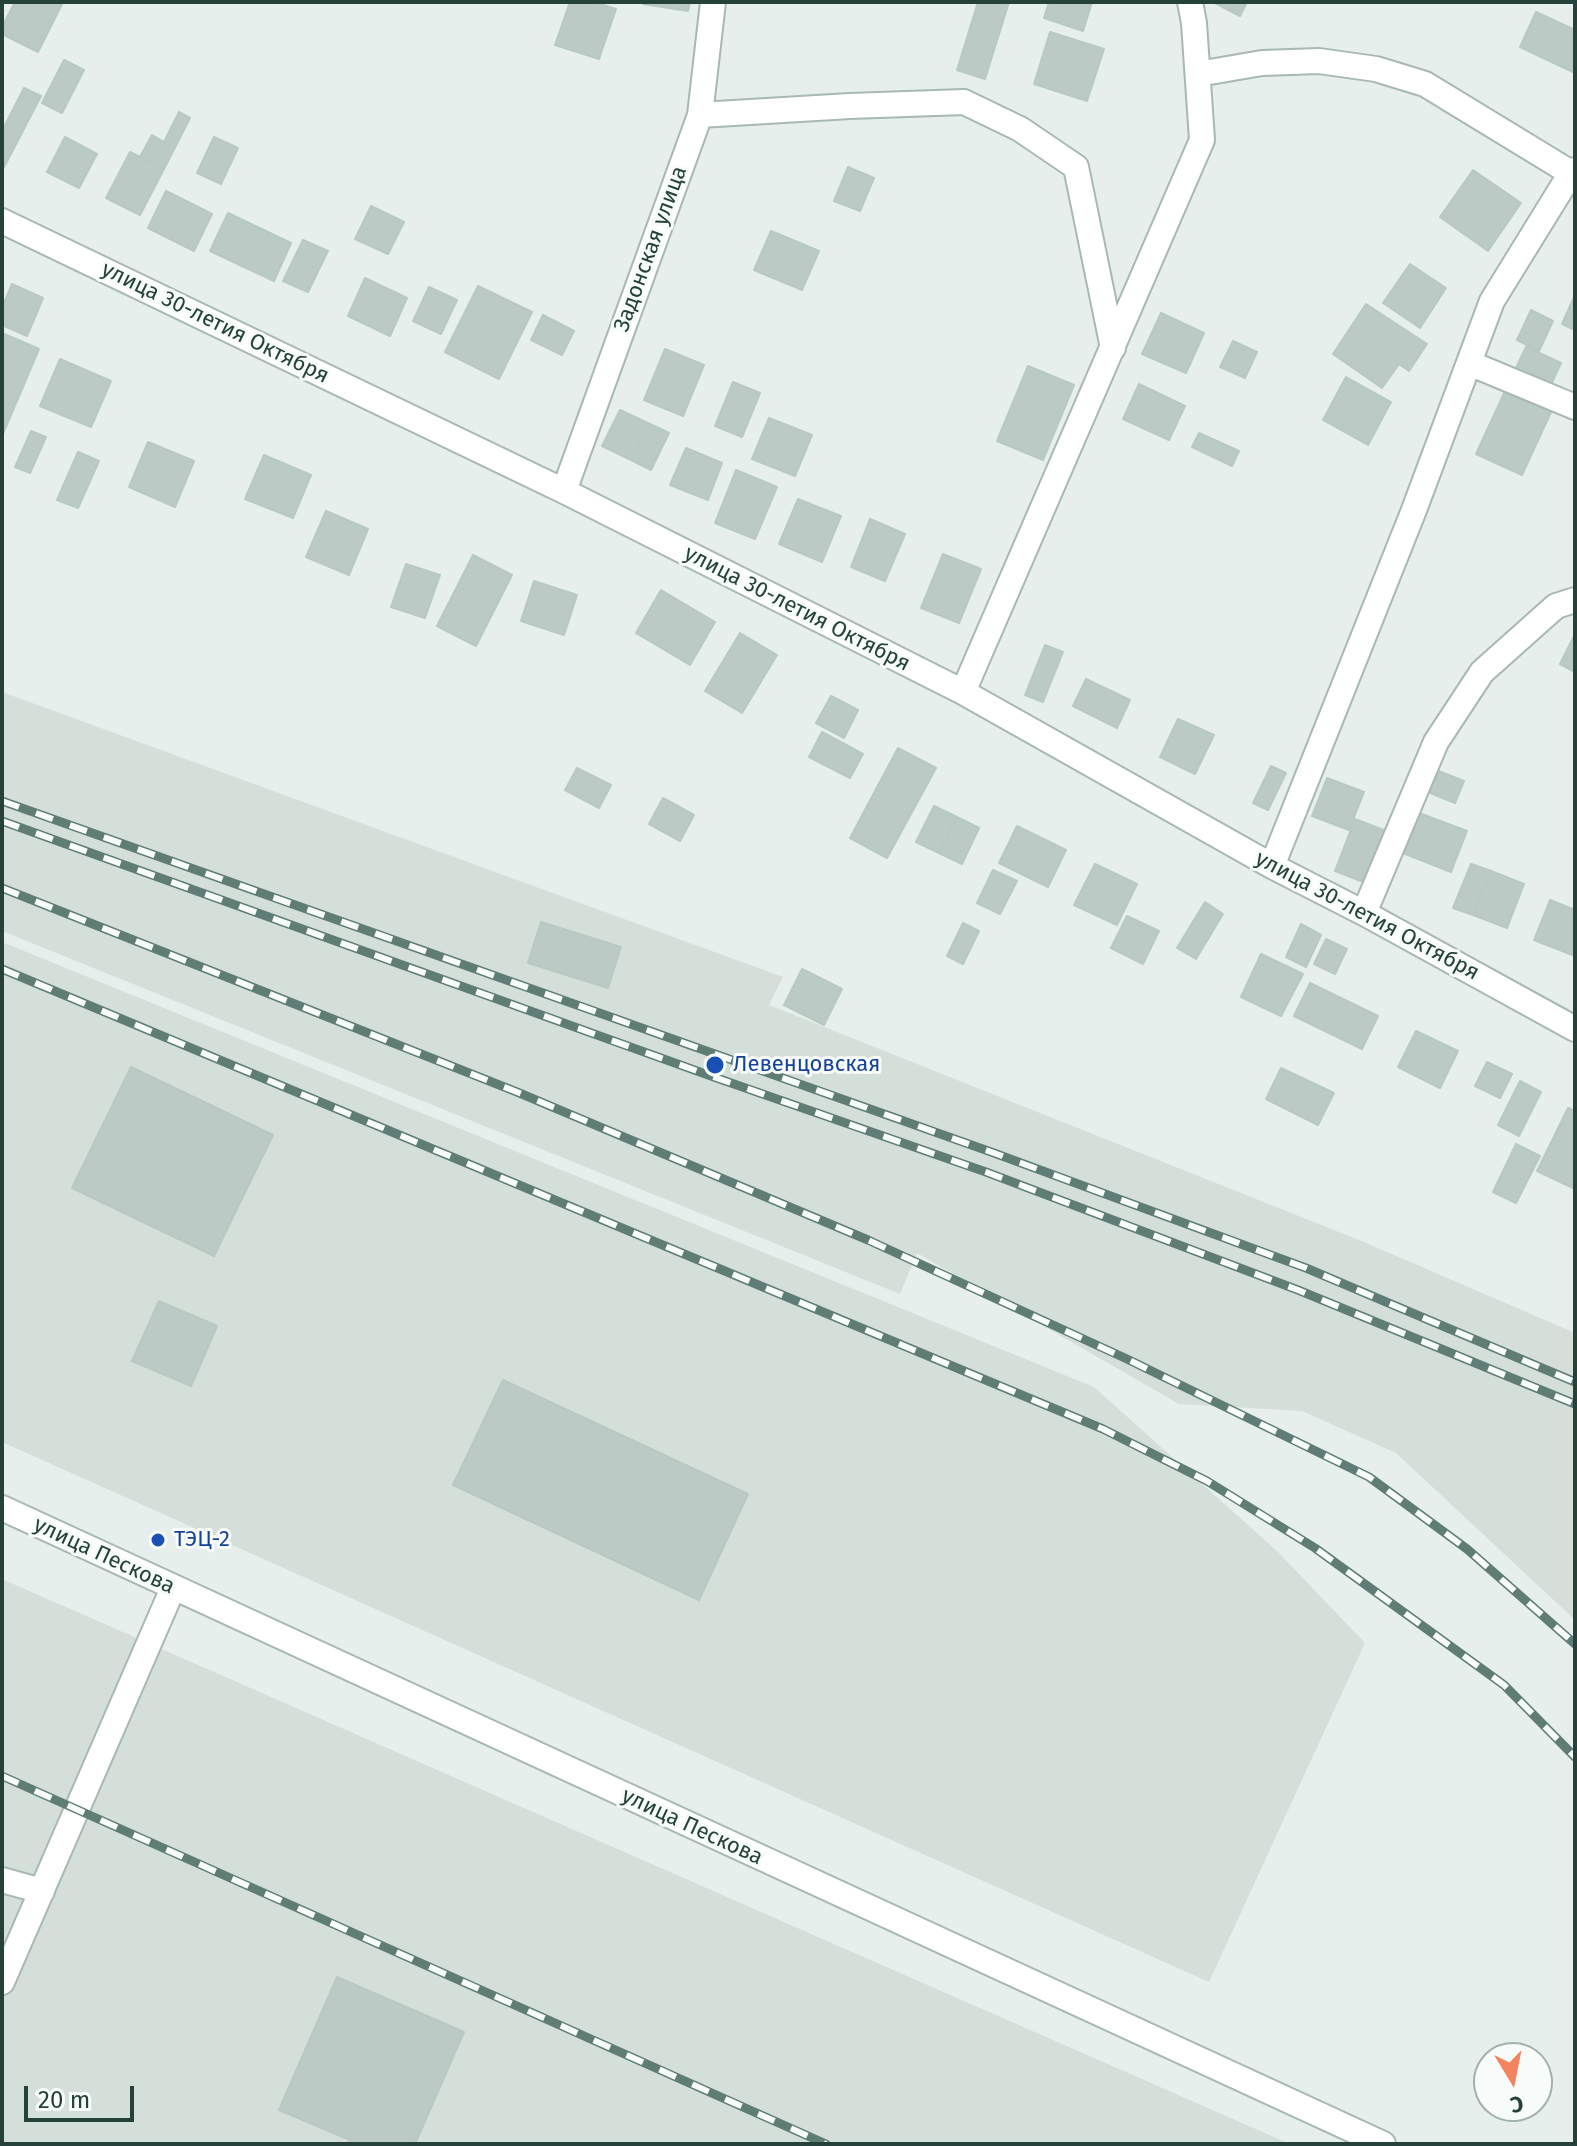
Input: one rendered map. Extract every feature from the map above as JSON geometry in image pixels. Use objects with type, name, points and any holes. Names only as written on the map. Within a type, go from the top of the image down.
[{"type":"street","name":"Задонская улица","points":[[564,491],[700,115],[713,2]]},
{"type":"street","points":[[963,692],[1202,140],[1190,2]]},
{"type":"street","points":[[1198,74],[1262,63],[1319,61],[1376,69],[1425,84],[1573,172],[1492,301],[1414,510],[1272,866]]},
{"type":"street","points":[[700,115],[964,102],[1020,129],[1076,167],[1113,348]]},
{"type":"street","name":"улица 30-летия Октября","points":[[2,221],[564,491],[963,692],[1272,866],[1575,1029]]},
{"type":"street","points":[[1469,363],[1575,407]]},
{"type":"street","points":[[1364,913],[1436,742],[1482,672],[1556,606],[1575,600]]},
{"type":"street","name":"улица Пескова","points":[[2,1508],[1383,2144]]},
{"type":"street","points":[[2,1982],[173,1588]]},
{"type":"street","points":[[2,1880],[42,1891]]},
{"type":"shaded area","points":[[2,692],[783,977],[769,1005],[1364,1242],[1575,1333],[1575,1620],[1396,1453],[1302,1411],[1179,1404],[917,1253],[900,1294],[2,931]]},
{"type":"shaded area","points":[[2,942],[1094,1387],[1278,1552],[1365,1643],[1209,1982],[2,1442]]},
{"type":"shaded area","points":[[2,1579],[1290,2144],[2,2144]]},
{"type":"building","points":[[15,2],[63,2],[38,52],[2,34],[2,27]]},
{"type":"building","points":[[570,2],[594,2],[616,9],[599,59],[555,45]]},
{"type":"building","points":[[644,2],[690,2],[688,11]]},
{"type":"building","points":[[978,2],[1009,2],[985,79],[957,70]]},
{"type":"building","points":[[1049,2],[1092,2],[1083,31],[1044,18]]},
{"type":"building","points":[[1213,2],[1247,2],[1240,16]]},
{"type":"building","points":[[1536,12],[1575,30],[1573,72],[1520,47]]},
{"type":"building","points":[[1050,32],[1104,49],[1087,101],[1034,84]]},
{"type":"building","points":[[64,60],[84,70],[62,113],[42,103]]},
{"type":"building","points":[[24,88],[41,96],[2,171],[2,131]]},
{"type":"building","points":[[179,112],[190,118],[164,169],[140,157],[152,135],[164,142]]},
{"type":"building","points":[[65,137],[97,154],[79,188],[47,172]]},
{"type":"building","points":[[214,137],[238,148],[221,184],[197,173]]},
{"type":"building","points":[[130,152],[164,169],[140,215],[106,198]]},
{"type":"building","points":[[848,167],[874,178],[860,211],[834,201]]},
{"type":"building","points":[[1473,170],[1521,203],[1488,251],[1440,217]]},
{"type":"building","points":[[166,191],[212,214],[194,251],[148,228]]},
{"type":"building","points":[[371,206],[404,222],[388,254],[355,239]]},
{"type":"building","points":[[228,213],[291,243],[274,281],[210,251]]},
{"type":"building","points":[[771,231],[819,251],[802,290],[754,270]]},
{"type":"building","points":[[303,240],[328,251],[308,292],[283,281]]},
{"type":"building","points":[[1410,264],[1446,288],[1420,328],[1383,303]]},
{"type":"building","points":[[365,278],[407,298],[390,336],[348,316]]},
{"type":"building","points":[[12,284],[43,298],[27,336],[2,325],[2,308]]},
{"type":"building","points":[[478,286],[532,312],[499,379],[445,352]]},
{"type":"building","points":[[429,287],[457,300],[441,334],[413,321]]},
{"type":"building","points":[[1575,295],[1575,330],[1562,324]]},
{"type":"building","points":[[1366,304],[1427,344],[1409,371],[1399,364],[1382,388],[1333,354]]},
{"type":"building","points":[[1531,310],[1553,321],[1539,351],[1517,340]]},
{"type":"building","points":[[1161,313],[1204,333],[1186,373],[1142,354]]},
{"type":"building","points":[[543,315],[574,331],[562,355],[531,340]]},
{"type":"building","points":[[2,333],[39,349],[2,436]]},
{"type":"building","points":[[1233,341],[1257,352],[1245,378],[1220,367]]},
{"type":"building","points":[[1526,347],[1561,363],[1549,389],[1514,372]]},
{"type":"building","points":[[665,349],[704,365],[683,416],[644,400]]},
{"type":"building","points":[[60,359],[111,381],[91,427],[40,406]]},
{"type":"building","points":[[1028,366],[1074,385],[1043,460],[997,441]]},
{"type":"building","points":[[1346,377],[1391,402],[1368,445],[1323,420]]},
{"type":"building","points":[[733,382],[760,393],[742,437],[715,426]]},
{"type":"building","points":[[1139,384],[1185,406],[1169,440],[1123,419]]},
{"type":"building","points":[[1506,389],[1552,410],[1522,475],[1476,454]]},
{"type":"building","points":[[620,410],[650,424],[631,460],[602,446]]},
{"type":"building","points":[[769,418],[812,435],[795,476],[752,459]]},
{"type":"building","points":[[650,424],[669,433],[651,470],[631,460]]},
{"type":"building","points":[[31,431],[46,437],[30,473],[15,467]]},
{"type":"building","points":[[1199,433],[1239,451],[1232,466],[1192,447]]},
{"type":"building","points":[[148,442],[194,461],[175,507],[129,487]]},
{"type":"building","points":[[686,448],[722,463],[708,500],[670,485]]},
{"type":"building","points":[[78,452],[99,461],[78,508],[57,500]]},
{"type":"building","points":[[264,455],[311,475],[293,518],[245,499]]},
{"type":"building","points":[[736,470],[777,487],[755,539],[715,523]]},
{"type":"building","points":[[798,499],[841,516],[822,562],[779,544]]},
{"type":"building","points":[[326,511],[368,529],[349,575],[306,557]]},
{"type":"building","points":[[870,519],[905,534],[885,581],[851,567]]},
{"type":"building","points":[[943,554],[981,569],[959,623],[921,608]]},
{"type":"building","points":[[473,555],[512,575],[476,646],[437,626]]},
{"type":"building","points":[[406,564],[440,575],[425,618],[391,607]]},
{"type":"building","points":[[534,581],[577,595],[564,635],[521,621]]},
{"type":"building","points":[[661,590],[715,622],[690,665],[636,633]]},
{"type":"building","points":[[740,633],[777,655],[742,713],[705,691]]},
{"type":"building","points":[[1575,634],[1575,672],[1560,664]]},
{"type":"building","points":[[1045,645],[1063,652],[1043,702],[1025,695]]},
{"type":"building","points":[[1086,679],[1130,700],[1117,728],[1073,706]]},
{"type":"building","points":[[831,696],[858,710],[844,738],[816,723]]},
{"type":"building","points":[[1178,719],[1214,735],[1195,774],[1160,757]]},
{"type":"building","points":[[822,732],[863,754],[850,778],[809,757]]},
{"type":"building","points":[[898,748],[936,768],[887,858],[850,838]]},
{"type":"building","points":[[1271,766],[1286,773],[1268,810],[1253,803]]},
{"type":"building","points":[[577,768],[611,785],[599,808],[565,790]]},
{"type":"building","points":[[1436,770],[1464,781],[1455,803],[1428,792]]},
{"type":"building","points":[[1327,778],[1364,792],[1349,830],[1312,816]]},
{"type":"building","points":[[663,798],[694,815],[680,841],[649,824]]},
{"type":"building","points":[[934,806],[957,817],[939,853],[916,842]]},
{"type":"building","points":[[1419,813],[1467,831],[1451,872],[1403,853]]},
{"type":"building","points":[[957,817],[979,828],[962,864],[939,853]]},
{"type":"building","points":[[1355,819],[1386,831],[1366,883],[1335,871]]},
{"type":"building","points":[[1017,826],[1066,850],[1048,887],[999,863]]},
{"type":"building","points":[[1095,864],[1137,884],[1117,925],[1074,905]]},
{"type":"building","points":[[1471,864],[1491,871],[1473,915],[1453,908]]},
{"type":"building","points":[[993,870],[1017,881],[1000,914],[977,903]]},
{"type":"building","points":[[1491,871],[1524,884],[1507,928],[1473,915]]},
{"type":"building","points":[[1550,900],[1575,910],[1575,956],[1534,940]]},
{"type":"building","points":[[1205,902],[1223,914],[1196,959],[1177,948]]},
{"type":"building","points":[[1127,916],[1159,931],[1143,964],[1111,948]]},
{"type":"building","points":[[541,922],[621,947],[608,988],[528,963]]},
{"type":"building","points":[[963,923],[979,931],[963,964],[947,956]]},
{"type":"building","points":[[1301,924],[1321,935],[1306,967],[1286,957]]},
{"type":"building","points":[[1326,939],[1347,949],[1335,974],[1314,964]]},
{"type":"building","points":[[1261,954],[1303,974],[1281,1016],[1241,997]]},
{"type":"building","points":[[802,969],[842,989],[824,1025],[784,1005]]},
{"type":"building","points":[[1310,983],[1378,1016],[1362,1049],[1294,1016]]},
{"type":"building","points":[[1416,1031],[1458,1051],[1440,1088],[1398,1067]]},
{"type":"building","points":[[1487,1062],[1512,1074],[1500,1098],[1475,1086]]},
{"type":"building","points":[[131,1067],[273,1135],[214,1256],[72,1188]]},
{"type":"building","points":[[1281,1068],[1334,1093],[1318,1125],[1266,1099]]},
{"type":"building","points":[[1520,1081],[1541,1092],[1519,1136],[1498,1125]]},
{"type":"building","points":[[1568,1108],[1575,1111],[1575,1189],[1537,1171]]},
{"type":"building","points":[[1516,1144],[1540,1156],[1516,1203],[1493,1192]]},
{"type":"building","points":[[159,1301],[217,1326],[191,1386],[132,1361]]},
{"type":"building","points":[[503,1380],[748,1494],[699,1600],[453,1485]]},
{"type":"building","points":[[337,1977],[464,2032],[415,2144],[348,2144],[350,2140],[279,2110]]},
{"type":"railway","points":[[2,801],[994,1153],[1306,1268],[1575,1382]]},
{"type":"railway","points":[[2,821],[986,1172],[1298,1290],[1575,1404]]},
{"type":"railway","points":[[2,888],[517,1092],[868,1240],[1127,1359],[1369,1477],[1467,1549],[1575,1644]]},
{"type":"railway","points":[[2,969],[1103,1429],[1207,1481],[1315,1548],[1504,1685],[1575,1757]]},
{"type":"railway","points":[[2,1776],[826,2144]]},
{"type":"place","name":"Левенцовская","points":[[715,1065]]},
{"type":"place","name":"ТЭЦ-2","points":[[158,1540]]}]
